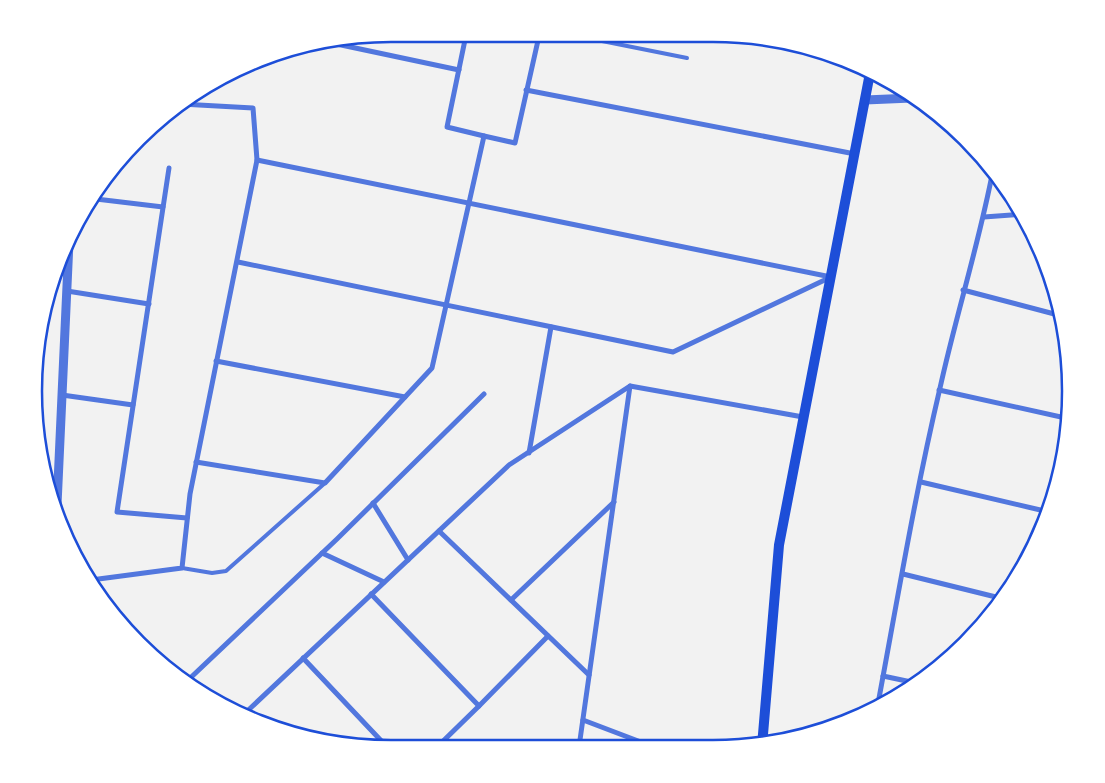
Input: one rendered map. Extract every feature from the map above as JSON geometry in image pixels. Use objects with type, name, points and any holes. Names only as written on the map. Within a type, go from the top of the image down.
[{"type":"main road","points":[[763,737],[779,545],[869,79]]},
{"type":"street","points":[[465,42],[447,127],[515,143],[537,42]]},
{"type":"street","points":[[343,45],[459,70]]},
{"type":"street","points":[[526,90],[855,154]]},
{"type":"street","points":[[865,100],[903,98]]},
{"type":"street","points":[[97,579],[182,568],[187,518],[196,462],[238,262],[257,160],[253,108],[193,105]]},
{"type":"street","points":[[196,462],[324,483],[432,368],[484,136]]},
{"type":"street","points":[[257,160],[831,277]]},
{"type":"street","points":[[169,168],[117,512],[187,518]]},
{"type":"street","points":[[879,699],[939,390],[963,290],[984,216],[991,180]]},
{"type":"street","points":[[100,199],[163,207]]},
{"type":"street","points":[[984,216],[1014,214]]},
{"type":"street","points":[[58,493],[68,260]]},
{"type":"street","points":[[238,262],[672,352],[831,277]]},
{"type":"street","points":[[963,290],[1054,314]]},
{"type":"street","points":[[67,291],[149,304]]},
{"type":"street","points":[[528,453],[551,327]]},
{"type":"street","points":[[216,361],[404,397]]},
{"type":"street","points":[[580,740],[630,386]]},
{"type":"street","points":[[248,710],[509,466],[630,386],[804,417]]},
{"type":"street","points":[[939,390],[1062,417]]},
{"type":"street","points":[[191,677],[322,553],[484,394]]},
{"type":"street","points":[[62,395],[134,405]]},
{"type":"street","points":[[921,482],[1042,510]]},
{"type":"street","points":[[511,600],[614,502]]},
{"type":"street","points":[[373,503],[408,560]]},
{"type":"street","points":[[439,531],[589,675]]},
{"type":"street","points":[[322,553],[384,582]]},
{"type":"street","points":[[903,574],[995,597]]},
{"type":"street","points":[[371,594],[479,706]]},
{"type":"street","points":[[444,740],[548,636]]},
{"type":"street","points":[[303,658],[380,740]]},
{"type":"street","points":[[883,676],[908,681]]},
{"type":"street","points":[[583,720],[636,740]]},
{"type":"lane","points":[[607,42],[687,58]]},
{"type":"lane","points":[[182,568],[212,572],[226,571],[324,483]]}]
